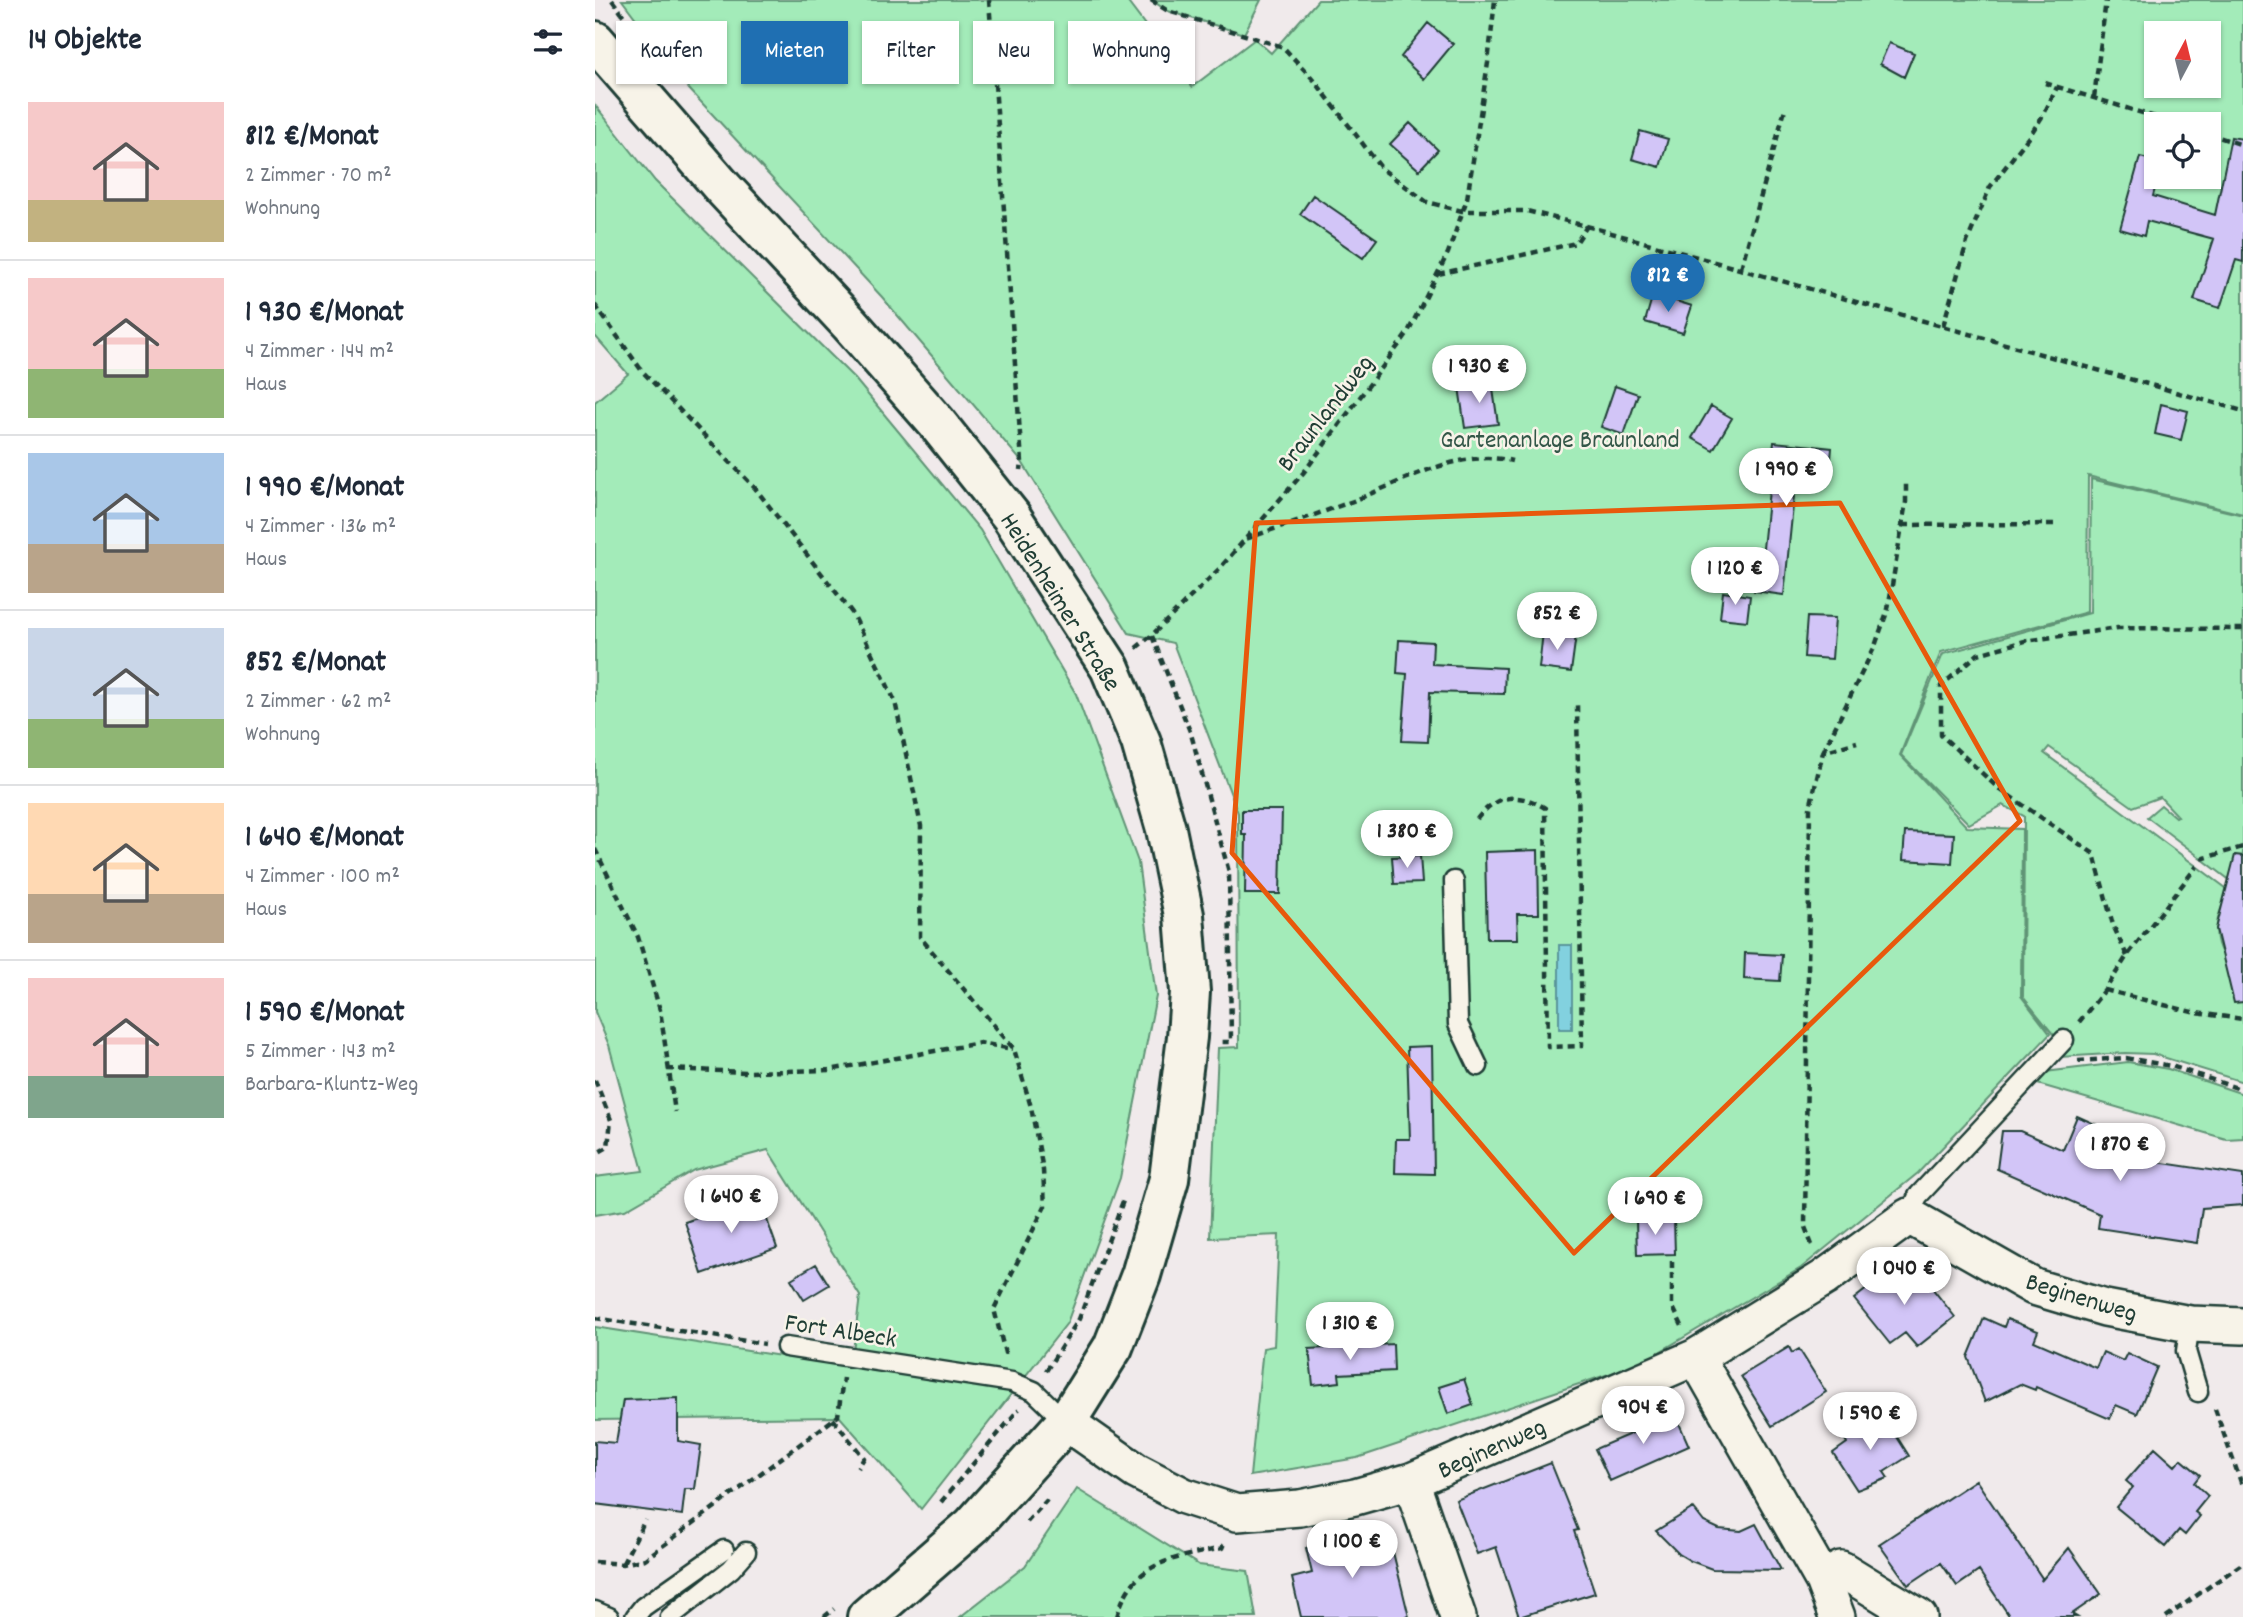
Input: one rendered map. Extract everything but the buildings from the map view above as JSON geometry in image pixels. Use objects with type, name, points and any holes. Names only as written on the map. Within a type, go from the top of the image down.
[{"type":"main road","name":"Heidenheimer Straße","points":[[595,41],[723,188],[851,324],[936,422],[1011,516],[1110,668],[1140,741],[1166,829],[1184,915],[1190,992],[1169,1179],[1141,1275],[1113,1347],[1066,1422],[973,1525],[851,1613]]},
{"type":"street","name":"Beginenweg","points":[[1066,1422],[1136,1471],[1184,1496],[1237,1513],[1300,1508],[1411,1482],[1696,1357],[1824,1278],[1909,1216],[2034,1287],[2105,1308],[2190,1324],[2243,1326]]},
{"type":"street","points":[[1696,1357],[1823,1580],[1837,1617]]},
{"type":"street","points":[[1411,1482],[1458,1617]]},
{"type":"street","points":[[1823,1580],[1841,1569],[1919,1617]]},
{"type":"lane","points":[[1454,881],[1458,1024],[1478,1066]]},
{"type":"lane","points":[[1909,1216],[1918,1196],[2064,1040]]},
{"type":"lane","points":[[2190,1324],[2186,1350],[2198,1392]]},
{"type":"lane","name":"Fort Albeck","points":[[786,1347],[1012,1382],[1034,1391],[1066,1422]]},
{"type":"lane","points":[[635,1617],[643,1607],[724,1550]]},
{"type":"lane","points":[[670,1617],[731,1569],[746,1552]]},
{"type":"lane","points":[[595,1611],[609,1617]]},
{"type":"path","points":[[612,0],[628,21]]},
{"type":"path","points":[[989,0],[1022,462],[1011,516]]},
{"type":"path","points":[[1151,0],[1168,11],[1283,47],[1314,80],[1382,169],[1427,202],[1462,211],[1527,211],[1587,226],[2243,411]]},
{"type":"path","name":"Braunlandweg","points":[[1110,668],[1151,636],[1219,569],[1304,472],[1407,334],[1438,274],[1467,199],[1489,63],[1495,0]]},
{"type":"path","points":[[2094,98],[2106,0]]},
{"type":"path","points":[[2045,83],[2144,113]]},
{"type":"path","points":[[1943,326],[1967,242],[1990,187],[2030,135],[2057,87]]},
{"type":"path","points":[[1741,268],[1785,109]]},
{"type":"path","points":[[2221,138],[2243,145]]},
{"type":"path","points":[[1438,274],[1576,243],[1587,226]]},
{"type":"path","points":[[595,305],[642,371],[755,488],[853,614],[895,701],[921,826],[920,937],[1014,1049],[1031,1107],[1043,1171],[1045,1206],[994,1309],[1012,1382]]},
{"type":"path","points":[[1245,539],[1343,505],[1428,471],[1493,456],[1512,461]]},
{"type":"path","points":[[1824,1278],[1805,1227],[1810,808],[1823,752],[1881,631],[1892,594],[1903,525],[1906,482]]},
{"type":"path","points":[[1903,525],[2054,524]]},
{"type":"path","points":[[2127,956],[2113,925],[2094,854],[1998,788],[1941,735],[1941,686],[1978,654],[2025,641],[2118,628],[2243,629]]},
{"type":"path","points":[[1151,636],[1191,734],[1229,872],[1231,1042]]},
{"type":"path","points":[[1477,819],[1485,808],[1505,797],[1530,798],[1545,808],[1549,1047],[1582,1046],[1577,705]]},
{"type":"path","points":[[1823,752],[1857,742]]},
{"type":"path","points":[[2201,859],[2243,847]]},
{"type":"path","points":[[595,849],[638,937],[660,1010],[675,1112]]},
{"type":"path","points":[[2064,1040],[2105,990],[2127,956],[2197,866]]},
{"type":"path","points":[[2105,990],[2196,1013],[2243,1019]]},
{"type":"path","points":[[667,1069],[746,1072],[829,1070],[980,1043],[1014,1049]]},
{"type":"path","points":[[2043,1064],[2126,1058],[2171,1066],[2243,1090]]},
{"type":"path","points":[[595,1080],[611,1120],[608,1147],[595,1154]]},
{"type":"path","points":[[939,1505],[1034,1391],[1079,1319],[1124,1198]]},
{"type":"path","points":[[1672,1261],[1672,1305],[1696,1357]]},
{"type":"path","name":"Fort Albeck","points":[[595,1318],[786,1347]]},
{"type":"path","points":[[595,1562],[623,1564],[645,1559],[838,1416],[846,1356]]},
{"type":"path","points":[[2198,1392],[2210,1397],[2243,1488]]},
{"type":"path","points":[[833,1419],[864,1458],[858,1468]]},
{"type":"path","points":[[1019,1529],[1048,1498]]},
{"type":"path","points":[[1117,1617],[1138,1575],[1166,1561],[1222,1548],[1237,1513]]},
{"type":"path","points":[[623,1564],[645,1520]]},
{"type":"path","points":[[2166,1617],[2243,1563]]},
{"type":"path","points":[[824,1617],[851,1613]]},
{"type":"highlighted area","points":[[1840,503],[2020,821],[1574,1253],[1232,853],[1256,523]]},
{"type":"green space","name":"Gartenanlage Braunland","points":[[622,0],[1126,0],[1142,21],[1068,21],[1068,84],[1190,84],[1192,87],[1255,39],[1271,53],[1318,0],[2243,0],[2243,514],[2088,476],[2087,612],[1941,652],[1900,755],[1967,827],[2022,829],[2021,996],[2050,1034],[1918,1173],[1801,1268],[1639,1364],[1357,1458],[1250,1476],[1263,1348],[1274,1346],[1279,1235],[1210,1238],[1218,1048],[1239,1047],[1238,813],[1173,643],[1129,633],[1022,462],[882,297],[685,84],[727,84],[727,21],[638,21]]},
{"type":"green space","points":[[1151,0],[1261,0],[1244,34],[1168,11]]},
{"type":"green space","points":[[595,105],[655,181],[855,379],[980,530],[1076,694],[1138,862],[1156,996],[1120,1178],[1067,1323],[921,1509],[840,1417],[595,1420],[595,1327],[851,1367],[860,1296],[768,1150],[694,1170],[625,1210],[595,1215],[595,1177],[643,1171],[609,1045],[595,1012],[595,402],[628,374],[595,336]]},
{"type":"green space","points":[[2091,479],[2243,515],[2243,880],[2235,884],[2147,817],[2161,805],[2175,817],[2178,816],[2160,797],[2133,807],[2049,747],[2044,753],[2230,891],[2219,914],[2216,931],[2223,955],[2243,976],[2243,1082],[2153,1054],[2060,1057],[2053,1034],[2023,997],[2024,816],[2003,805],[1969,824],[1901,755],[1943,654],[2090,613]]},
{"type":"green space","points":[[2128,1062],[2168,1069],[2243,1094],[2243,1138],[2226,1139],[2034,1083],[2045,1072]]},
{"type":"green space","points":[[1077,1489],[1199,1565],[1248,1571],[1256,1617],[960,1617],[1025,1566]]},
{"type":"water","points":[[1559,945],[1572,945],[1572,1029],[1559,1029]]}]
